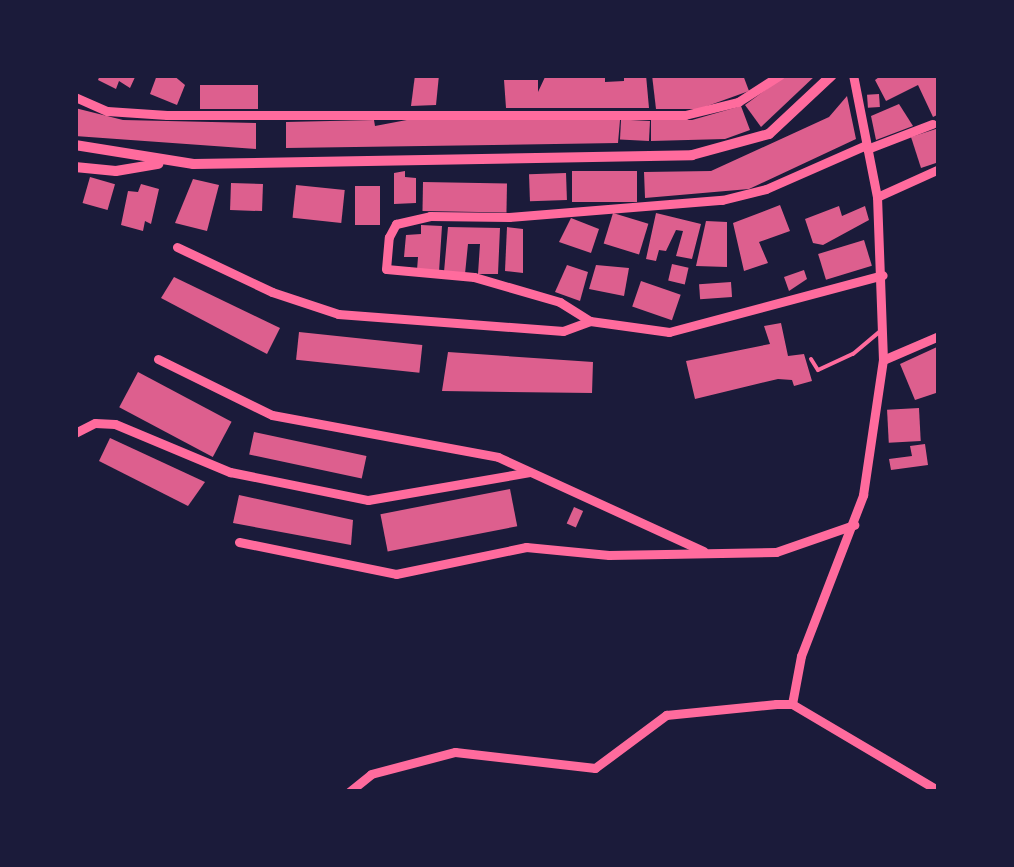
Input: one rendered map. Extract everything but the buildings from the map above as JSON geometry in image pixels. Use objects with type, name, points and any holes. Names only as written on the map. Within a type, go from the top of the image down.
[{"type":"street","points":[[75,97],[107,111],[166,115],[685,116],[738,102],[780,75]]},
{"type":"street","points":[[75,167],[116,171],[166,162],[706,154],[777,129],[832,75]]},
{"type":"street","points":[[792,704],[806,643],[854,525],[871,461],[883,360],[883,275],[877,197],[856,77]]},
{"type":"street","points":[[883,275],[670,332],[590,321],[560,302],[474,276],[386,269],[389,237],[396,224],[430,216],[508,217],[722,200],[766,189],[932,124]]},
{"type":"street","points":[[75,146],[166,162]]},
{"type":"street","points":[[877,197],[939,169]]},
{"type":"street","points":[[177,247],[272,292],[338,314],[564,331],[590,321]]},
{"type":"street","points":[[883,360],[939,336]]},
{"type":"street","points":[[158,359],[272,416],[480,451],[532,471],[705,552]]},
{"type":"street","points":[[75,433],[95,423],[115,424],[221,470],[368,500],[532,471]]},
{"type":"street","points":[[239,542],[396,574],[526,547],[609,554],[788,550],[854,525]]},
{"type":"street","points":[[349,792],[372,774],[456,752],[595,768],[666,715],[792,704],[939,791]]},
{"type":"lane","points":[[810,359],[818,370],[883,330]]}]
